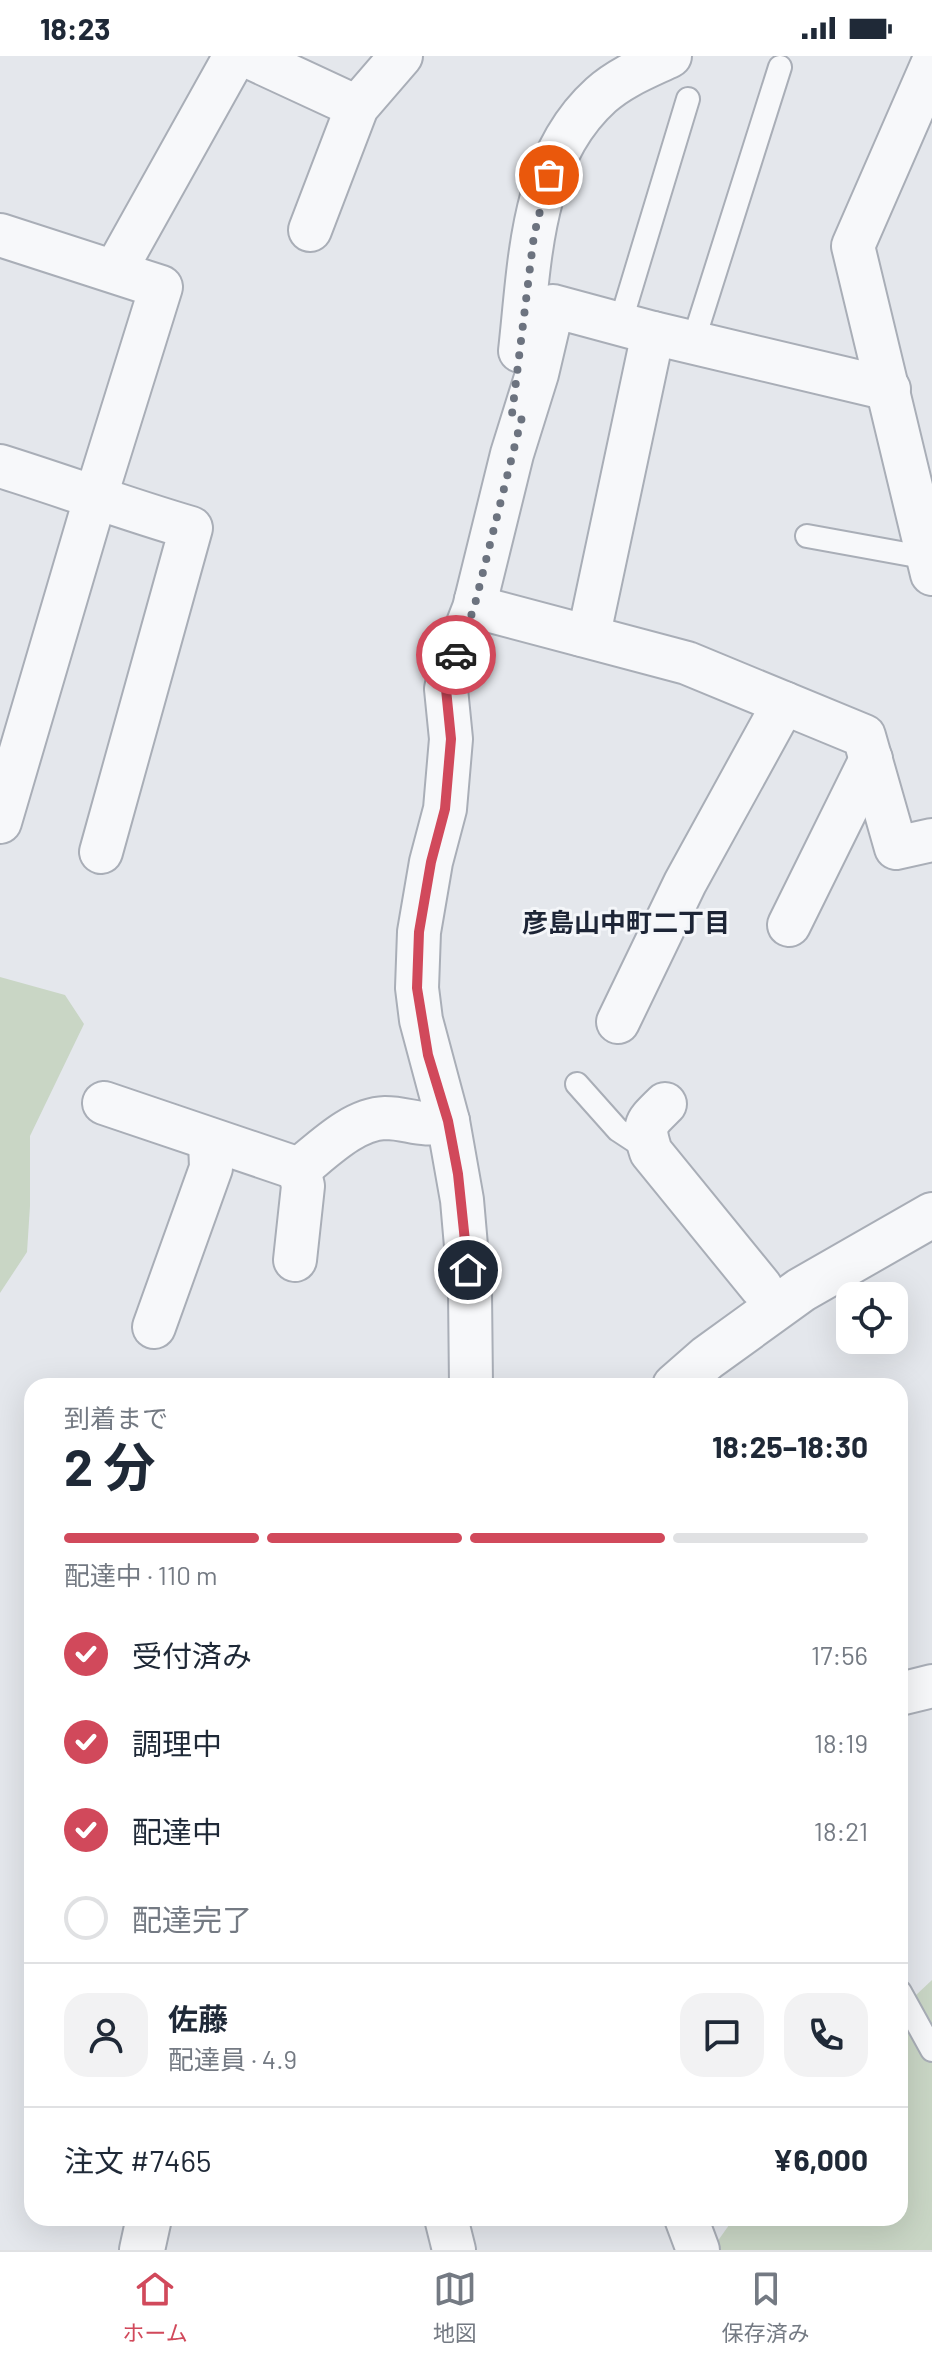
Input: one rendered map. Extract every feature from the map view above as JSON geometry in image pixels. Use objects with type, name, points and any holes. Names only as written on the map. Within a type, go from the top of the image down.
[{"type":"street","points":[[115,271],[235,56]]},
{"type":"street","points":[[247,56],[357,107]]},
{"type":"street","points":[[310,230],[357,107],[401,56]]},
{"type":"street","points":[[522,417],[512,414],[534,235],[549,175],[561,145],[602,94],[661,58]]},
{"type":"street","points":[[930,566],[853,246],[932,65]]},
{"type":"street","points":[[0,235],[161,287],[95,499],[16,711],[0,822]]},
{"type":"street","points":[[471,1378],[470,1292],[462,1200],[448,1121],[421,1020],[417,988],[419,932],[431,862],[445,809],[451,739],[446,689],[450,670],[476,600],[553,306],[889,389]]},
{"type":"street","points":[[582,635],[592,620],[655,333]]},
{"type":"street","points":[[0,466],[191,528],[101,852]]},
{"type":"street","points":[[476,600],[491,611],[687,663],[864,736],[896,848],[932,840]]},
{"type":"street","points":[[618,1022],[685,883],[784,703]]},
{"type":"street","points":[[789,925],[871,759]]},
{"type":"street","points":[[104,1103],[299,1169]]},
{"type":"street","points":[[665,1104],[647,1122],[644,1130],[651,1152],[761,1287]]},
{"type":"street","points":[[299,1169],[341,1136],[371,1121],[386,1118],[430,1126],[448,1121]]},
{"type":"street","points":[[154,1327],[211,1168],[210,1140]]},
{"type":"street","points":[[295,1260],[303,1186],[299,1169]]},
{"type":"street","points":[[699,1377],[801,1290],[932,1215]]},
{"type":"street","points":[[908,1692],[932,1686]]},
{"type":"street","points":[[142,2250],[147,2226]]},
{"type":"street","points":[[448,2226],[454,2250]]},
{"type":"street","points":[[689,2226],[698,2250]]},
{"type":"lane","points":[[655,333],[706,294],[724,247],[780,67]]},
{"type":"lane","points":[[655,333],[688,99]]},
{"type":"lane","points":[[807,536],[930,566]]},
{"type":"lane","points":[[577,1084],[618,1130],[651,1152]]},
{"type":"lane","points":[[908,2006],[932,2050]]},
{"type":"green space","points":[[0,977],[65,995],[84,1024],[30,1136],[27,1252],[0,1293]]},
{"type":"green space","points":[[932,1980],[932,2250],[715,2250],[728,2226],[908,2226],[908,2002]]},
{"type":"way so far","points":[[456,655],[474,608],[522,417],[512,414],[538,209],[549,175]]},
{"type":"district","name":"彦島山中町二丁目","points":[[626,923]]},
{"type":"route","points":[[456,655],[446,689],[451,739],[445,809],[431,862],[419,932],[417,988],[428,1055],[448,1121],[458,1174],[468,1270]]}]
